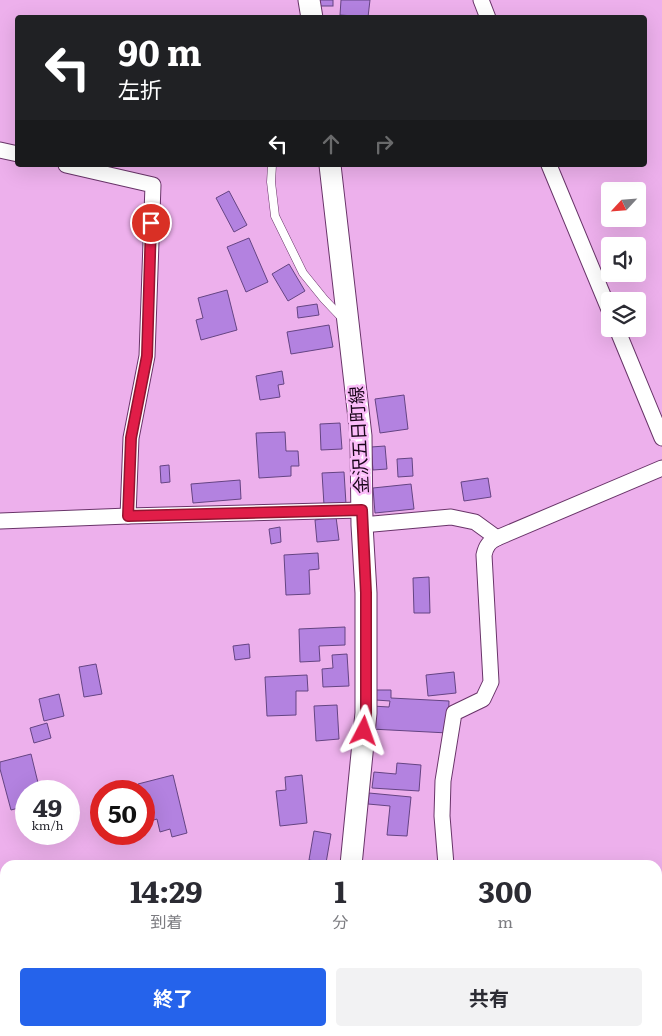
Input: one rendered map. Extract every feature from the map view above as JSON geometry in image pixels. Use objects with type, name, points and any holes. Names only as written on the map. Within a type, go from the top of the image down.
[{"type":"main road","points":[[309,0],[312,15]]},
{"type":"main road","name":"金沢五日町線","points":[[330,167],[361,436],[362,518],[366,593],[366,713],[351,860]]},
{"type":"street","points":[[481,0],[487,15]]},
{"type":"street","points":[[0,150],[15,153]]},
{"type":"street","points":[[75,167],[153,185],[147,356],[131,438],[128,516]]},
{"type":"street","points":[[550,167],[602,292]]},
{"type":"street","points":[[620,337],[662,438]]},
{"type":"street","points":[[446,860],[442,816],[443,781],[454,713],[482,699],[491,682],[484,555],[486,547],[497,538],[662,468]]},
{"type":"street","points":[[0,521],[128,516],[451,517],[475,522],[497,538]]},
{"type":"lane","points":[[272,167],[271,182],[276,216],[303,273],[349,325]]},
{"type":"building","points":[[317,0],[333,0],[333,6],[317,6]]},
{"type":"building","points":[[341,0],[370,0],[368,15],[340,15]]},
{"type":"building","points":[[229,191],[247,225],[234,232],[216,198]]},
{"type":"building","points":[[249,238],[268,282],[246,292],[227,247]]},
{"type":"building","points":[[289,264],[305,291],[288,301],[272,274]]},
{"type":"building","points":[[227,290],[237,330],[201,340],[196,320],[203,318],[198,298]]},
{"type":"building","points":[[317,304],[319,315],[298,318],[297,307]]},
{"type":"building","points":[[329,325],[333,347],[291,354],[287,332]]},
{"type":"building","points":[[282,371],[284,384],[278,385],[280,397],[260,400],[256,376]]},
{"type":"building","points":[[404,395],[408,429],[380,433],[375,399]]},
{"type":"building","points":[[340,423],[342,449],[321,450],[320,424]]},
{"type":"building","points":[[285,432],[286,451],[298,451],[299,466],[291,466],[291,476],[259,478],[256,433]]},
{"type":"building","points":[[385,446],[387,469],[373,470],[371,447]]},
{"type":"building","points":[[412,458],[413,476],[398,477],[397,459]]},
{"type":"building","points":[[169,465],[170,482],[161,483],[160,466]]},
{"type":"building","points":[[344,472],[346,504],[324,505],[322,473]]},
{"type":"building","points":[[488,478],[491,497],[464,501],[461,482]]},
{"type":"building","points":[[240,480],[241,499],[193,503],[191,484]]},
{"type":"building","points":[[411,484],[414,509],[375,513],[373,488]]},
{"type":"building","points":[[336,517],[339,540],[317,542],[315,520]]},
{"type":"building","points":[[280,527],[281,542],[271,544],[269,529]]},
{"type":"building","points":[[318,553],[319,569],[309,570],[310,594],[286,595],[284,555]]},
{"type":"building","points":[[429,577],[430,613],[414,613],[413,578]]},
{"type":"building","points":[[345,627],[345,645],[319,646],[320,661],[300,662],[299,629]]},
{"type":"building","points":[[249,644],[250,658],[235,660],[233,646]]},
{"type":"building","points":[[347,654],[349,686],[323,687],[322,669],[333,668],[332,655]]},
{"type":"building","points":[[96,664],[102,694],[84,697],[79,667]]},
{"type":"building","points":[[454,672],[456,693],[428,696],[426,675]]},
{"type":"building","points":[[307,675],[308,691],[296,691],[296,715],[267,716],[265,677]]},
{"type":"building","points":[[376,690],[391,690],[391,698],[449,701],[448,733],[371,729],[372,706],[389,707],[390,701],[376,700]]},
{"type":"building","points":[[59,694],[64,716],[44,721],[39,699]]},
{"type":"building","points":[[337,705],[339,739],[316,741],[314,706]]},
{"type":"building","points":[[47,723],[51,738],[34,743],[30,728]]},
{"type":"building","points":[[31,754],[37,780],[15,780],[15,809],[11,810],[0,769],[0,762]]},
{"type":"building","points":[[397,763],[421,765],[419,791],[372,788],[374,772],[396,774]]},
{"type":"building","points":[[173,775],[187,833],[172,837],[170,829],[160,832],[157,819],[155,820],[154,780]]},
{"type":"building","points":[[302,775],[307,823],[280,826],[276,791],[286,790],[285,777]]},
{"type":"building","points":[[369,793],[411,797],[407,836],[387,835],[390,806],[368,804]]},
{"type":"building","points":[[314,831],[331,834],[327,860],[309,860]]},
{"type":"route","points":[[151,223],[147,356],[131,438],[128,516],[362,510],[366,593],[366,713],[364,731]]}]
